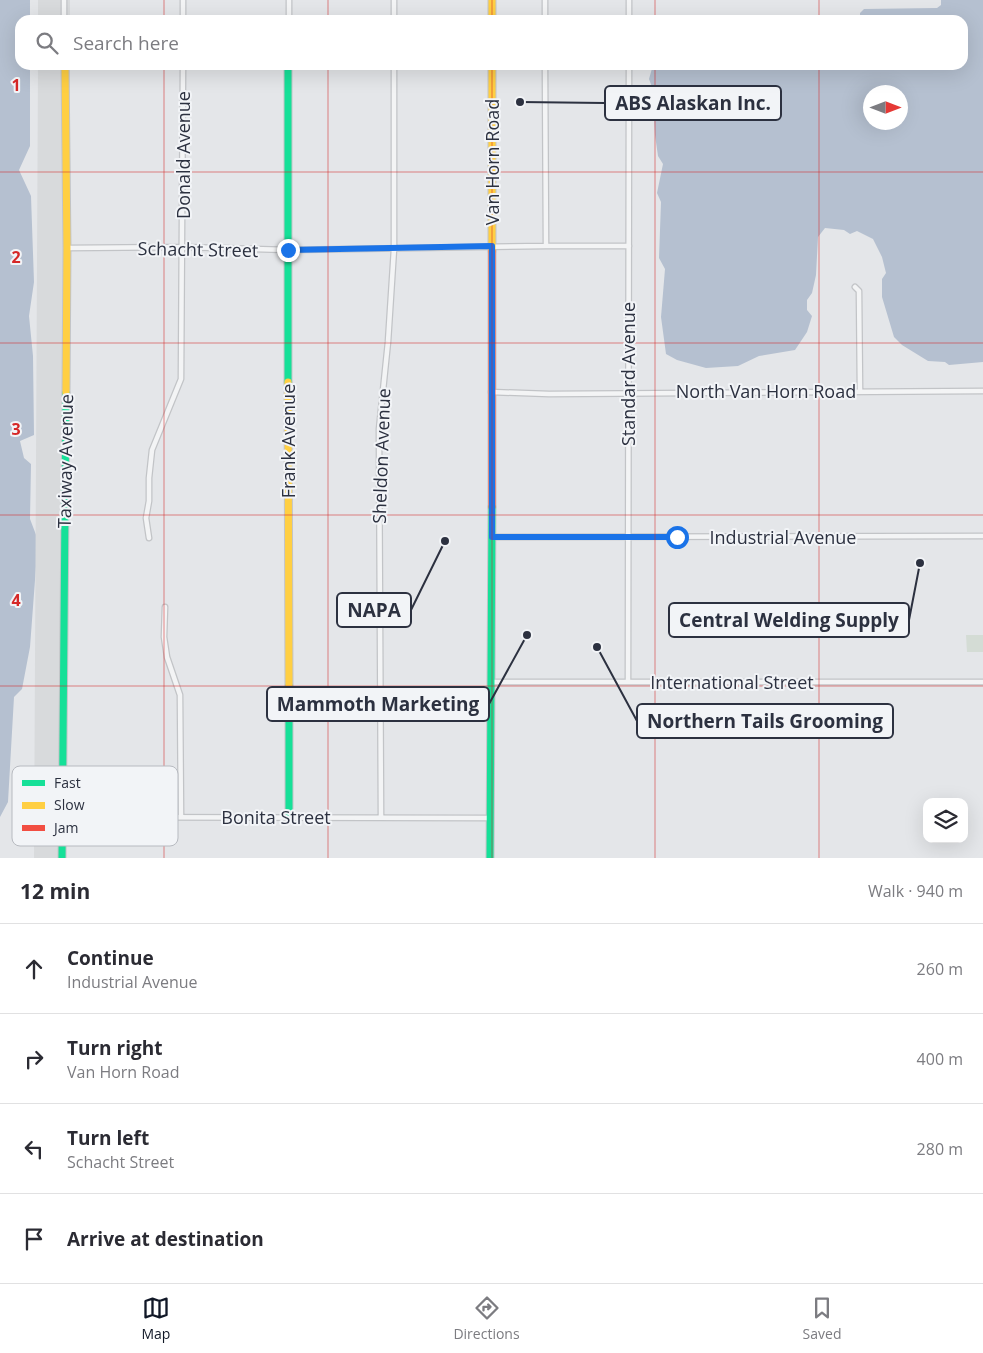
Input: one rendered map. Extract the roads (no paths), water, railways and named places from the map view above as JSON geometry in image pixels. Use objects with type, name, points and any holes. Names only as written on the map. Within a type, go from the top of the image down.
[{"type":"street","points":[[64,0],[64,15]]},
{"type":"street","points":[[183,0],[183,15]]},
{"type":"street","points":[[288,0],[288,15]]},
{"type":"street","points":[[394,0],[394,15]]},
{"type":"street","points":[[492,0],[492,15]]},
{"type":"street","points":[[545,0],[545,15]]},
{"type":"street","points":[[629,0],[629,15]]},
{"type":"street","name":"Taxiway Avenue","points":[[63,766],[67,248],[65,70]]},
{"type":"street","name":"Donald Avenue","points":[[149,538],[146,518],[152,450],[181,379],[183,70]]},
{"type":"street","name":"Frank Avenue","points":[[288,70],[289,818]]},
{"type":"street","name":"Sheldon Avenue","points":[[381,817],[379,429],[388,342],[394,249],[394,70]]},
{"type":"street","name":"Van Horn Road","points":[[490,858],[492,70]]},
{"type":"street","points":[[545,70],[546,246]]},
{"type":"street","name":"Standard Avenue","points":[[628,682],[629,70]]},
{"type":"street","name":"Schacht Street","points":[[67,248],[182,247],[288,250],[492,246],[629,246]]},
{"type":"street","points":[[855,287],[859,291],[860,391]]},
{"type":"street","name":"North Van Horn Road","points":[[491,392],[549,394],[983,391]]},
{"type":"street","name":"Industrial Avenue","points":[[492,537],[983,536]]},
{"type":"street","points":[[165,607],[164,637],[167,657],[180,695],[181,817]]},
{"type":"street","name":"International Street","points":[[491,682],[983,682]]},
{"type":"street","name":"Bonita Street","points":[[181,817],[490,818]]},
{"type":"water","points":[[0,0],[30,0],[30,15],[15,15],[15,70],[30,70],[30,146],[19,170],[31,196],[34,282],[29,316],[33,356],[34,435],[20,441],[24,458],[31,464],[30,519],[38,540],[30,647],[22,689],[14,697],[8,802],[0,817]]},
{"type":"water","points":[[941,0],[983,0],[983,362],[949,365],[945,362],[928,361],[902,345],[894,337],[882,297],[882,279],[886,273],[882,257],[873,239],[857,231],[850,234],[844,230],[825,228],[818,237],[816,275],[812,293],[807,300],[807,310],[812,316],[807,332],[795,350],[759,356],[738,366],[706,368],[677,360],[666,354],[661,317],[665,269],[659,258],[661,202],[657,193],[663,164],[658,156],[655,135],[652,87],[649,79],[652,70],[968,70],[968,15],[860,15],[864,9],[937,8],[941,5]]},
{"type":"place","name":"ABS Alaskan Inc.","points":[[520,102]]},
{"type":"place","name":"NAPA","points":[[445,541]]},
{"type":"place","name":"Central Welding Supply","points":[[920,563]]},
{"type":"place","name":"Mammoth Marketing","points":[[527,635]]},
{"type":"place","name":"Northern Tails Grooming","points":[[597,647]]}]
